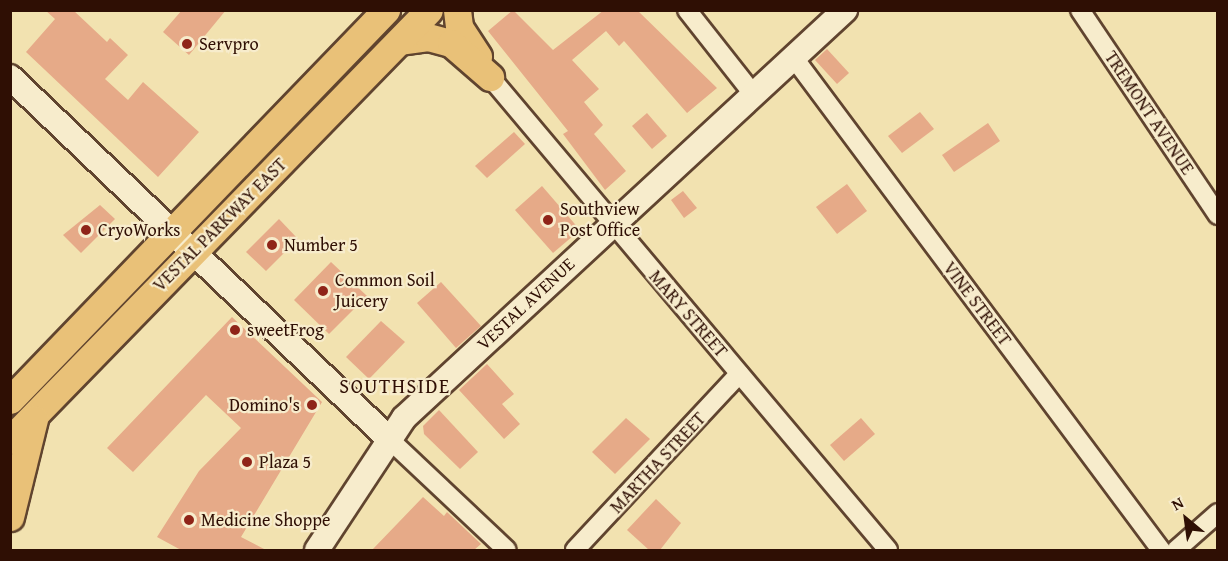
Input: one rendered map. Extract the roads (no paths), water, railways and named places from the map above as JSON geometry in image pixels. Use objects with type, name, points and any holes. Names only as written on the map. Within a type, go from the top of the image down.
[{"type":"main road","name":"VESTAL PARKWAY EAST","points":[[10,400],[386,10]]},
{"type":"main road","name":"VESTAL PARKWAY EAST","points":[[10,440],[429,10]]},
{"type":"main road","points":[[457,10],[459,27],[490,78]]},
{"type":"main road","points":[[400,41],[428,38],[451,43],[490,78]]},
{"type":"main road","points":[[10,517],[24,445],[41,408]]},
{"type":"street","points":[[687,10],[753,94]]},
{"type":"street","name":"VESTAL AVENUE","points":[[317,550],[388,438],[611,225],[845,10]]},
{"type":"street","name":"TREMONT AVENUE","points":[[1080,10],[1218,215]]},
{"type":"street","name":"VINE STREET","points":[[794,58],[1161,550]]},
{"type":"street","points":[[10,77],[196,251],[507,550]]},
{"type":"street","name":"MARY STREET","points":[[490,78],[611,225],[888,550]]},
{"type":"street","name":"MARTHA STREET","points":[[575,550],[739,374]]},
{"type":"street","points":[[1176,550],[1218,513]]},
{"type":"place","name":"Servpro","points":[[187,44]]},
{"type":"place","name":"Southview Post Office","points":[[548,220]]},
{"type":"place","name":"CryoWorks","points":[[86,230]]},
{"type":"place","name":"Number 5","points":[[272,245]]},
{"type":"place","name":"Common Soil Juicery","points":[[323,291]]},
{"type":"place","name":"sweetFrog","points":[[235,330]]},
{"type":"place","name":"Domino's","points":[[312,405]]},
{"type":"place","name":"Plaza 5","points":[[247,462]]},
{"type":"place","name":"Medicine Shoppe","points":[[189,520]]},
{"type":"district","name":"SOUTHSIDE","points":[[395,385]]}]
